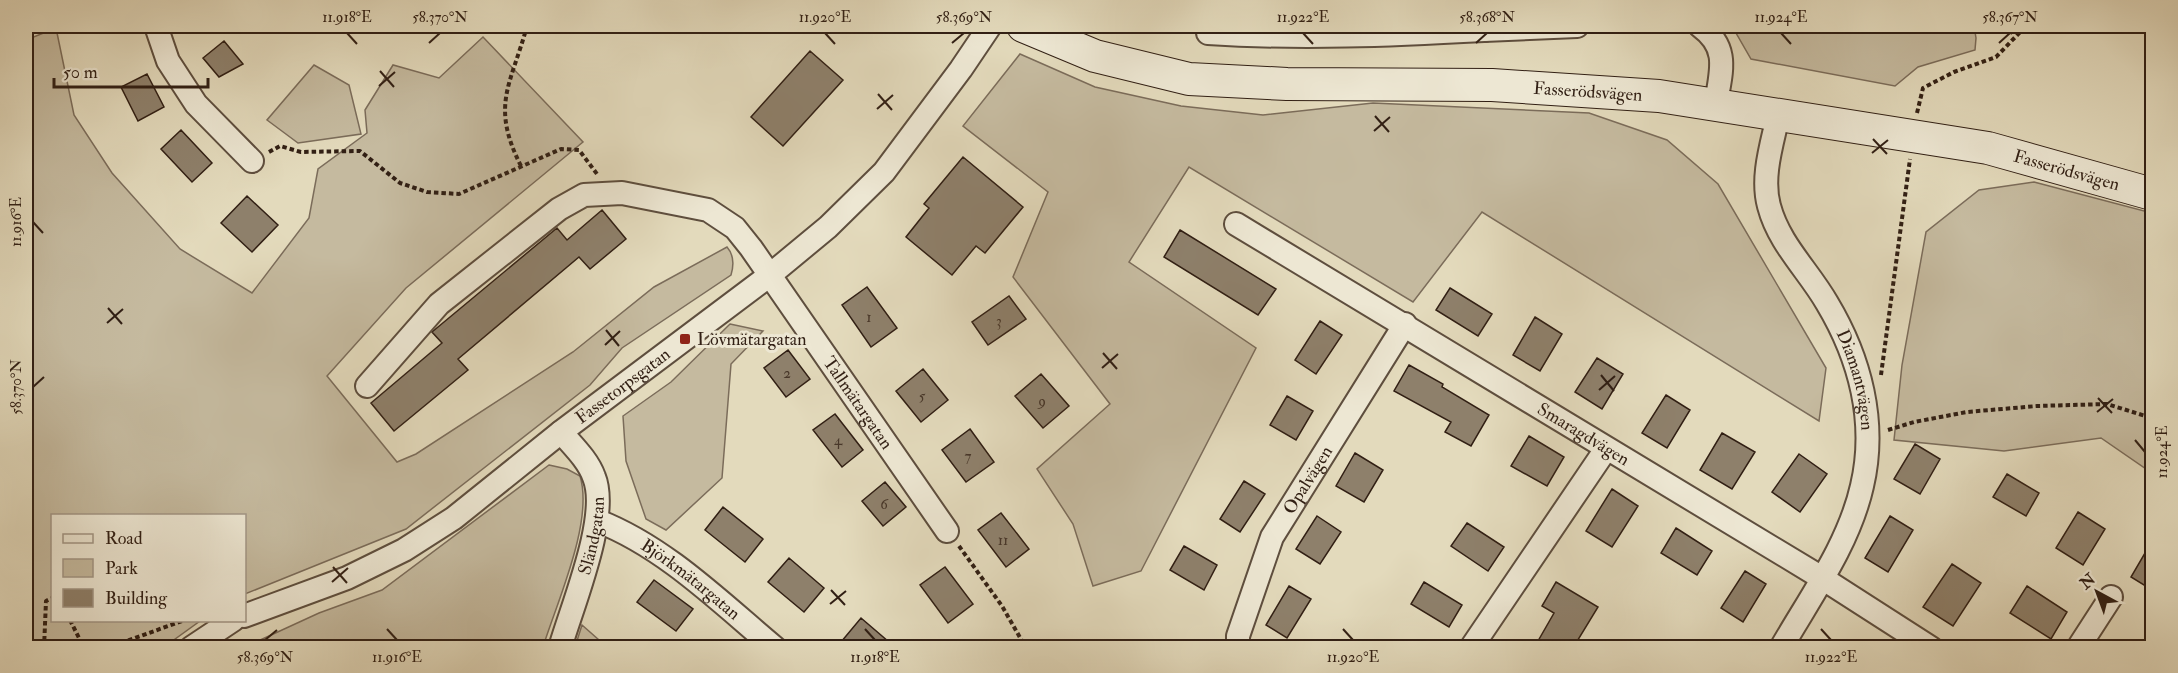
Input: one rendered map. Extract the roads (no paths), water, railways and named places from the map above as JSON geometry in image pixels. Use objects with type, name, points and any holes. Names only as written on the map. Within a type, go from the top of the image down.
[{"type":"street","points":[[156,26],[168,61],[196,104],[252,161]]},
{"type":"street","name":"Fassetorpsgatan","points":[[246,615],[347,578],[404,550],[454,518],[561,432],[770,275],[828,227],[884,172],[990,26]]},
{"type":"street","name":"Fasserödsvägen","points":[[1023,26],[1095,57],[1189,79],[1287,84],[1492,85],[1659,96],[1988,148],[2152,194]]},
{"type":"street","points":[[1208,33],[1272,37],[1361,37],[1484,28],[1577,26]]},
{"type":"street","points":[[1701,26],[1716,40],[1721,50],[1722,64],[1716,104]]},
{"type":"street","name":"Diamantvägen","points":[[1778,116],[1770,152],[1768,204],[1784,242],[1827,302],[1857,364],[1866,408],[1868,437],[1863,484],[1853,519],[1781,648]]},
{"type":"street","points":[[367,386],[440,304],[559,209],[584,195],[602,192],[672,202],[708,210],[735,228],[770,275]]},
{"type":"street","name":"Smaragdvägen","points":[[1236,224],[1822,578],[1931,648]]},
{"type":"street","name":"Tallmätargatan","points":[[770,275],[947,531]]},
{"type":"street","name":"Opalvägen","points":[[1238,648],[1238,636],[1272,537],[1405,324]]},
{"type":"street","name":"Sländgatan","points":[[560,648],[598,521],[599,499],[595,478],[561,432]]},
{"type":"street","points":[[1472,648],[1606,449]]},
{"type":"street","name":"Björkmätargatan","points":[[598,521],[625,531],[650,546],[775,648]]},
{"type":"street","points":[[2078,648],[2111,597]]},
{"type":"street","points":[[191,648],[231,622]]},
{"type":"place","name":"Lövmätargatan","points":[[685,339]]}]
